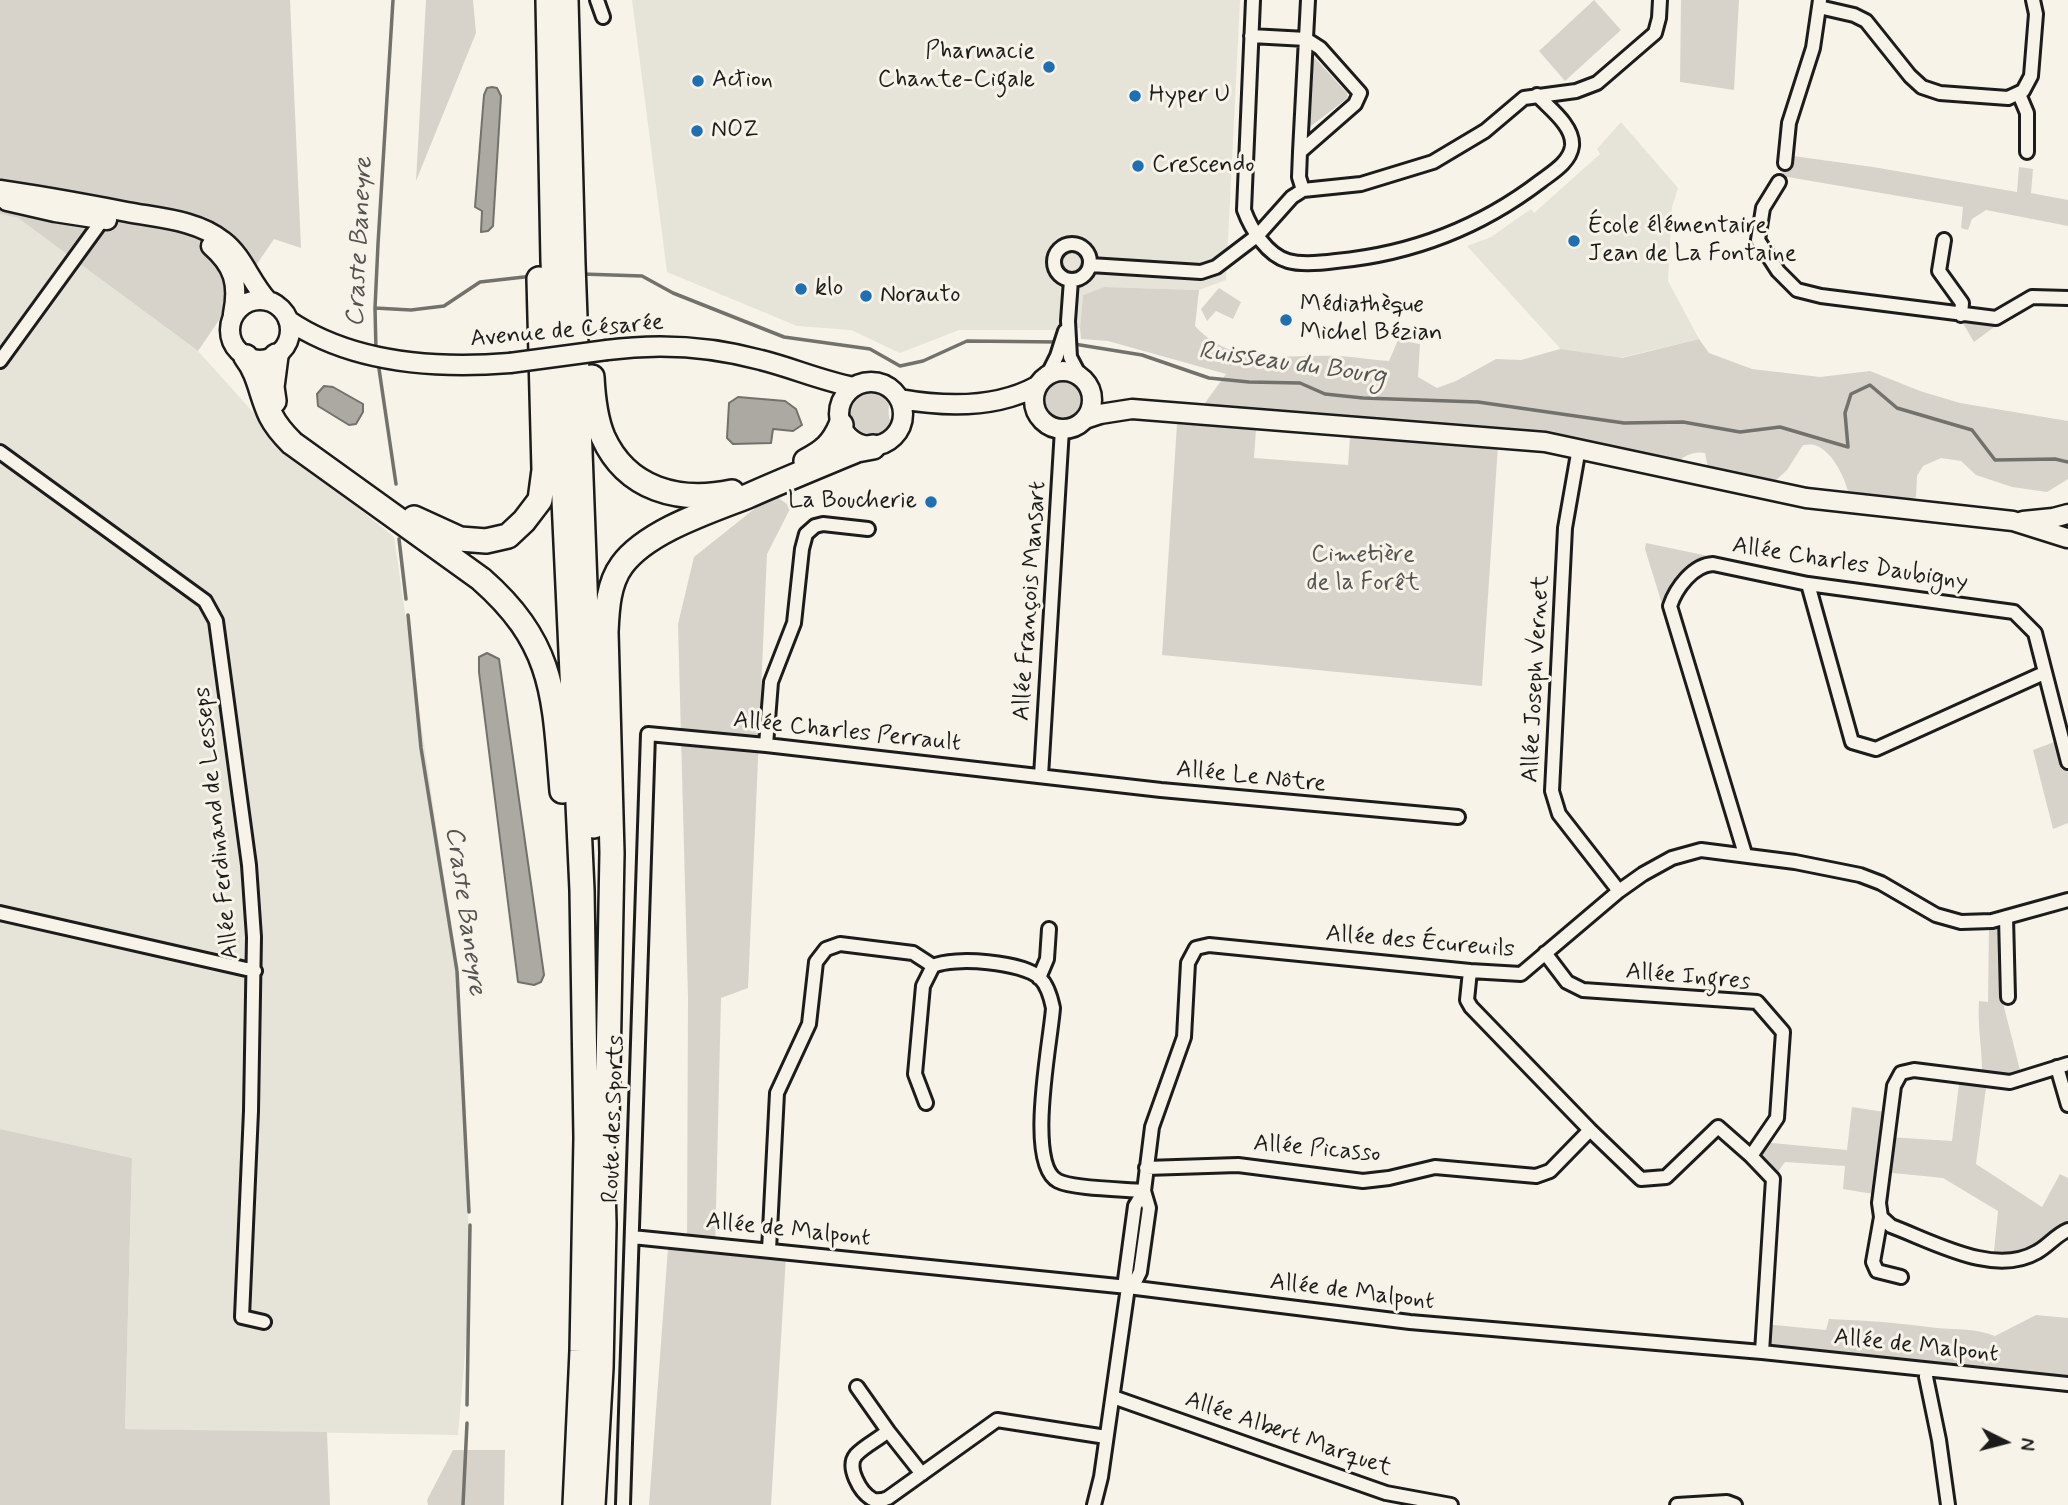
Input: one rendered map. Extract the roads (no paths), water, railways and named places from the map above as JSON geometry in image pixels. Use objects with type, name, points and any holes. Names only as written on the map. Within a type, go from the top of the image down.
[{"type":"highway","points":[[548,0],[548,28],[542,65],[562,261],[580,295],[594,404],[603,436],[621,465],[650,486],[667,493],[701,497],[734,491],[822,453],[831,445],[840,419]]},
{"type":"highway","points":[[246,357],[256,373],[269,413],[282,432],[307,454],[400,515],[460,539],[486,541],[508,536],[524,521],[540,500],[544,470],[547,309],[562,261],[577,154],[569,113],[566,0]]},
{"type":"highway","points":[[580,295],[604,1224]]},
{"type":"highway","points":[[547,309],[582,890],[586,1138],[582,1351],[575,1505]]},
{"type":"highway","points":[[279,353],[272,387],[280,414],[290,426],[502,597],[520,619],[541,654],[554,704],[572,931],[582,1351]]},
{"type":"highway","points":[[593,1505],[601,1368],[610,1051],[612,853],[606,632],[609,597],[621,567],[631,554],[662,534],[705,513],[857,450],[873,447]]},
{"type":"street","points":[[597,0],[603,17]]},
{"type":"street","points":[[1253,0],[1243,204],[1249,223],[1258,235],[1275,254],[1289,261],[1359,259],[1403,250],[1476,223],[1535,186],[1569,156],[1572,145],[1570,132],[1531,96]]},
{"type":"street","points":[[1303,190],[1299,177],[1308,0]]},
{"type":"street","points":[[1090,265],[1201,272],[1216,267],[1258,235],[1292,197],[1303,190],[1361,184],[1433,162],[1485,131],[1531,96],[1584,89],[1605,78],[1655,33],[1661,0]]},
{"type":"street","points":[[1785,163],[1789,123],[1811,53],[1820,3],[1866,21],[1910,76],[1930,91],[2002,98],[2019,94],[2027,86],[2031,76],[2036,14],[2033,0]]},
{"type":"street","points":[[1251,36],[1307,39],[1320,48],[1360,93],[1355,104],[1300,152]]},
{"type":"street","points":[[2019,94],[2027,113],[2027,152]]},
{"type":"street","points":[[1779,183],[1763,208],[1758,240],[1778,271],[1797,290],[1821,296],[1996,318],[2032,297],[2068,298]]},
{"type":"street","points":[[0,190],[173,221],[212,233],[240,258],[260,293],[284,311],[288,320],[288,340],[279,353],[256,360],[238,351],[229,333],[236,300],[232,271],[225,257],[197,238],[0,199]]},
{"type":"street","points":[[78,202],[100,218],[173,221]]},
{"type":"street","points":[[0,361],[98,226],[100,218]]},
{"type":"street","points":[[1944,240],[1939,271],[1962,303],[1961,315]]},
{"type":"street","points":[[1073,244],[1084,248],[1090,265],[1085,274],[1071,280],[1061,276],[1055,268],[1055,257],[1062,247],[1073,244]]},
{"type":"street","points":[[1071,280],[1064,356],[1043,380],[1034,404],[1036,412],[1047,424],[1062,429],[1100,414],[1132,409],[1516,439],[1579,448],[1806,498],[2013,521],[2068,535]]},
{"type":"street","points":[[233,314],[248,302],[268,300]]},
{"type":"street","name":"Avenue de Césarée","points":[[288,320],[306,332],[337,346],[389,358],[452,366],[510,363],[660,346],[699,348],[758,359],[854,387]]},
{"type":"street","name":"Avenue de Césarée","points":[[279,353],[306,345],[337,346]]},
{"type":"street","points":[[1064,356],[1085,383],[1092,403],[1085,419]]},
{"type":"street","points":[[900,400],[942,406],[1003,401],[1065,370],[1132,409]]},
{"type":"street","name":"Avenue de Césarée","points":[[801,373],[829,396],[840,419]]},
{"type":"street","points":[[899,431],[904,410],[895,391],[886,385],[864,382],[846,394],[840,419],[853,441],[863,446],[884,444],[920,414],[942,406]]},
{"type":"street","points":[[1003,401],[1036,412]]},
{"type":"street","name":"Allée François Mansart","points":[[1041,776],[1062,429]]},
{"type":"street","name":"Allée Joseph Vernet","points":[[1579,448],[1565,528],[1552,791],[1559,814],[1619,891]]},
{"type":"street","name":"Allée Ferdinand de Lesseps","points":[[0,452],[205,601],[216,621],[249,865],[254,971],[251,1122],[242,1317],[264,1322]]},
{"type":"street","points":[[2013,521],[2068,514]]},
{"type":"street","points":[[766,745],[771,682],[794,623],[806,534],[823,524],[868,529]]},
{"type":"street","name":"Allée Charles Daubigny","points":[[1745,854],[1670,606],[1676,592],[1692,573],[1704,564],[1808,584],[2014,612],[2035,633],[2068,762]]},
{"type":"street","points":[[1808,584],[1852,742],[1876,749],[2044,673]]},
{"type":"street","name":"Allée Charles Perrault","points":[[648,734],[1041,776]]},
{"type":"street","name":"Route des Sports","points":[[623,1505],[648,734]]},
{"type":"street","name":"Allée Le Nôtre","points":[[1041,776],[1288,803],[1458,817]]},
{"type":"street","name":"Allée des Écureuils","points":[[1094,1505],[1113,1397],[1128,1287],[1125,1279],[1135,1206],[1143,1191],[1152,1127],[1184,1037],[1188,963],[1196,948],[1209,945],[1521,974],[1619,891],[1664,862],[1693,851],[1717,850],[1745,854],[1872,879],[1936,915],[1961,922],[1986,923],[2068,900]]},
{"type":"street","points":[[0,913],[254,971]]},
{"type":"street","points":[[2006,917],[2008,997]]},
{"type":"street","points":[[1039,978],[1047,959],[1049,929]]},
{"type":"street","points":[[769,1250],[777,1093],[810,1024],[816,962],[825,949],[840,944],[913,953],[933,966],[953,961],[1011,965],[1027,970],[1039,978],[1048,992],[1053,1008],[1042,1122],[1042,1150],[1046,1168],[1054,1178],[1067,1184],[1143,1191]]},
{"type":"street","name":"Allée Ingres","points":[[1545,953],[1567,982],[1583,990],[1757,1002],[1783,1032],[1777,1118],[1751,1156]]},
{"type":"street","points":[[926,1103],[915,1074],[923,986],[933,966]]},
{"type":"street","points":[[1470,971],[1467,1000],[1471,1007],[1641,1179],[1666,1177],[1718,1127],[1773,1179],[1762,1352]]},
{"type":"street","points":[[1901,1277],[1877,1271],[1873,1262],[1881,1217],[1879,1203],[1893,1099],[1901,1073],[1914,1070],[2010,1082],[2063,1066],[2068,1105]]},
{"type":"street","name":"Allée Picasso","points":[[1146,1168],[1238,1164],[1363,1181],[1436,1167],[1536,1176],[1550,1171],[1590,1130]]},
{"type":"street","points":[[1881,1217],[1891,1226],[1983,1261],[2011,1262],[2037,1252],[2068,1230]]},
{"type":"street","name":"Allée de Malpont","points":[[632,1237],[1128,1287],[1410,1322],[1762,1352],[2068,1384]]},
{"type":"street","points":[[1926,1370],[1948,1505]]},
{"type":"street","points":[[858,1387],[922,1474]]},
{"type":"street","name":"Allée Albert Marquet","points":[[1113,1397],[1386,1493],[1451,1505]]},
{"type":"street","points":[[888,1431],[855,1456],[852,1464],[853,1474],[871,1498],[879,1501],[888,1498],[997,1420],[1106,1437]]},
{"type":"street","points":[[1677,1505],[1727,1502],[1735,1505]]},
{"type":"waterway","name":"Craste Baneyre","points":[[376,351],[378,244],[393,0]]},
{"type":"waterway","name":"Ruisseau du Bourg","points":[[582,274],[642,276],[673,293],[784,337],[870,349],[900,366],[923,361],[967,341],[1059,342]]},
{"type":"waterway","name":"Ruisseau du Bourg","points":[[375,308],[411,310],[444,306],[480,282],[533,276]]},
{"type":"waterway","name":"Ruisseau du Bourg","points":[[1074,344],[1142,355],[1209,378],[1300,383],[1325,394],[1478,402],[1624,423],[1683,422],[1740,432],[1780,427],[1848,447],[1845,413],[1851,394],[1870,385],[1897,408],[1972,430],[1995,460],[2055,459],[2068,462]]},
{"type":"waterway","name":"Craste Baneyre","points":[[378,362],[396,484]]},
{"type":"waterway","name":"Craste Baneyre","points":[[399,539],[406,599]]},
{"type":"waterway","name":"Craste Baneyre","points":[[408,615],[421,748],[457,971],[469,1212]]},
{"type":"waterway","name":"Craste Baneyre","points":[[467,1405],[470,1225]]},
{"type":"waterway","name":"Craste Baneyre","points":[[463,1505],[467,1423]]},
{"type":"place","name":"Pharmacie Chante-Cigale","points":[[1049,67]]},
{"type":"place","name":"Action","points":[[698,81]]},
{"type":"place","name":"Hyper U","points":[[1135,96]]},
{"type":"place","name":"NOZ","points":[[697,131]]},
{"type":"place","name":"Crescendo","points":[[1138,166]]},
{"type":"place","name":"École élémentaire Jean de La Fontaine","points":[[1574,241]]},
{"type":"place","name":"klo","points":[[801,289]]},
{"type":"place","name":"Norauto","points":[[866,296]]},
{"type":"place","name":"Médiathèque Michel Bézian","points":[[1286,320]]},
{"type":"place","name":"La Boucherie","points":[[931,502]]},
{"type":"park label","name":"Cimetière de la Forêt","points":[[1363,570]]}]
